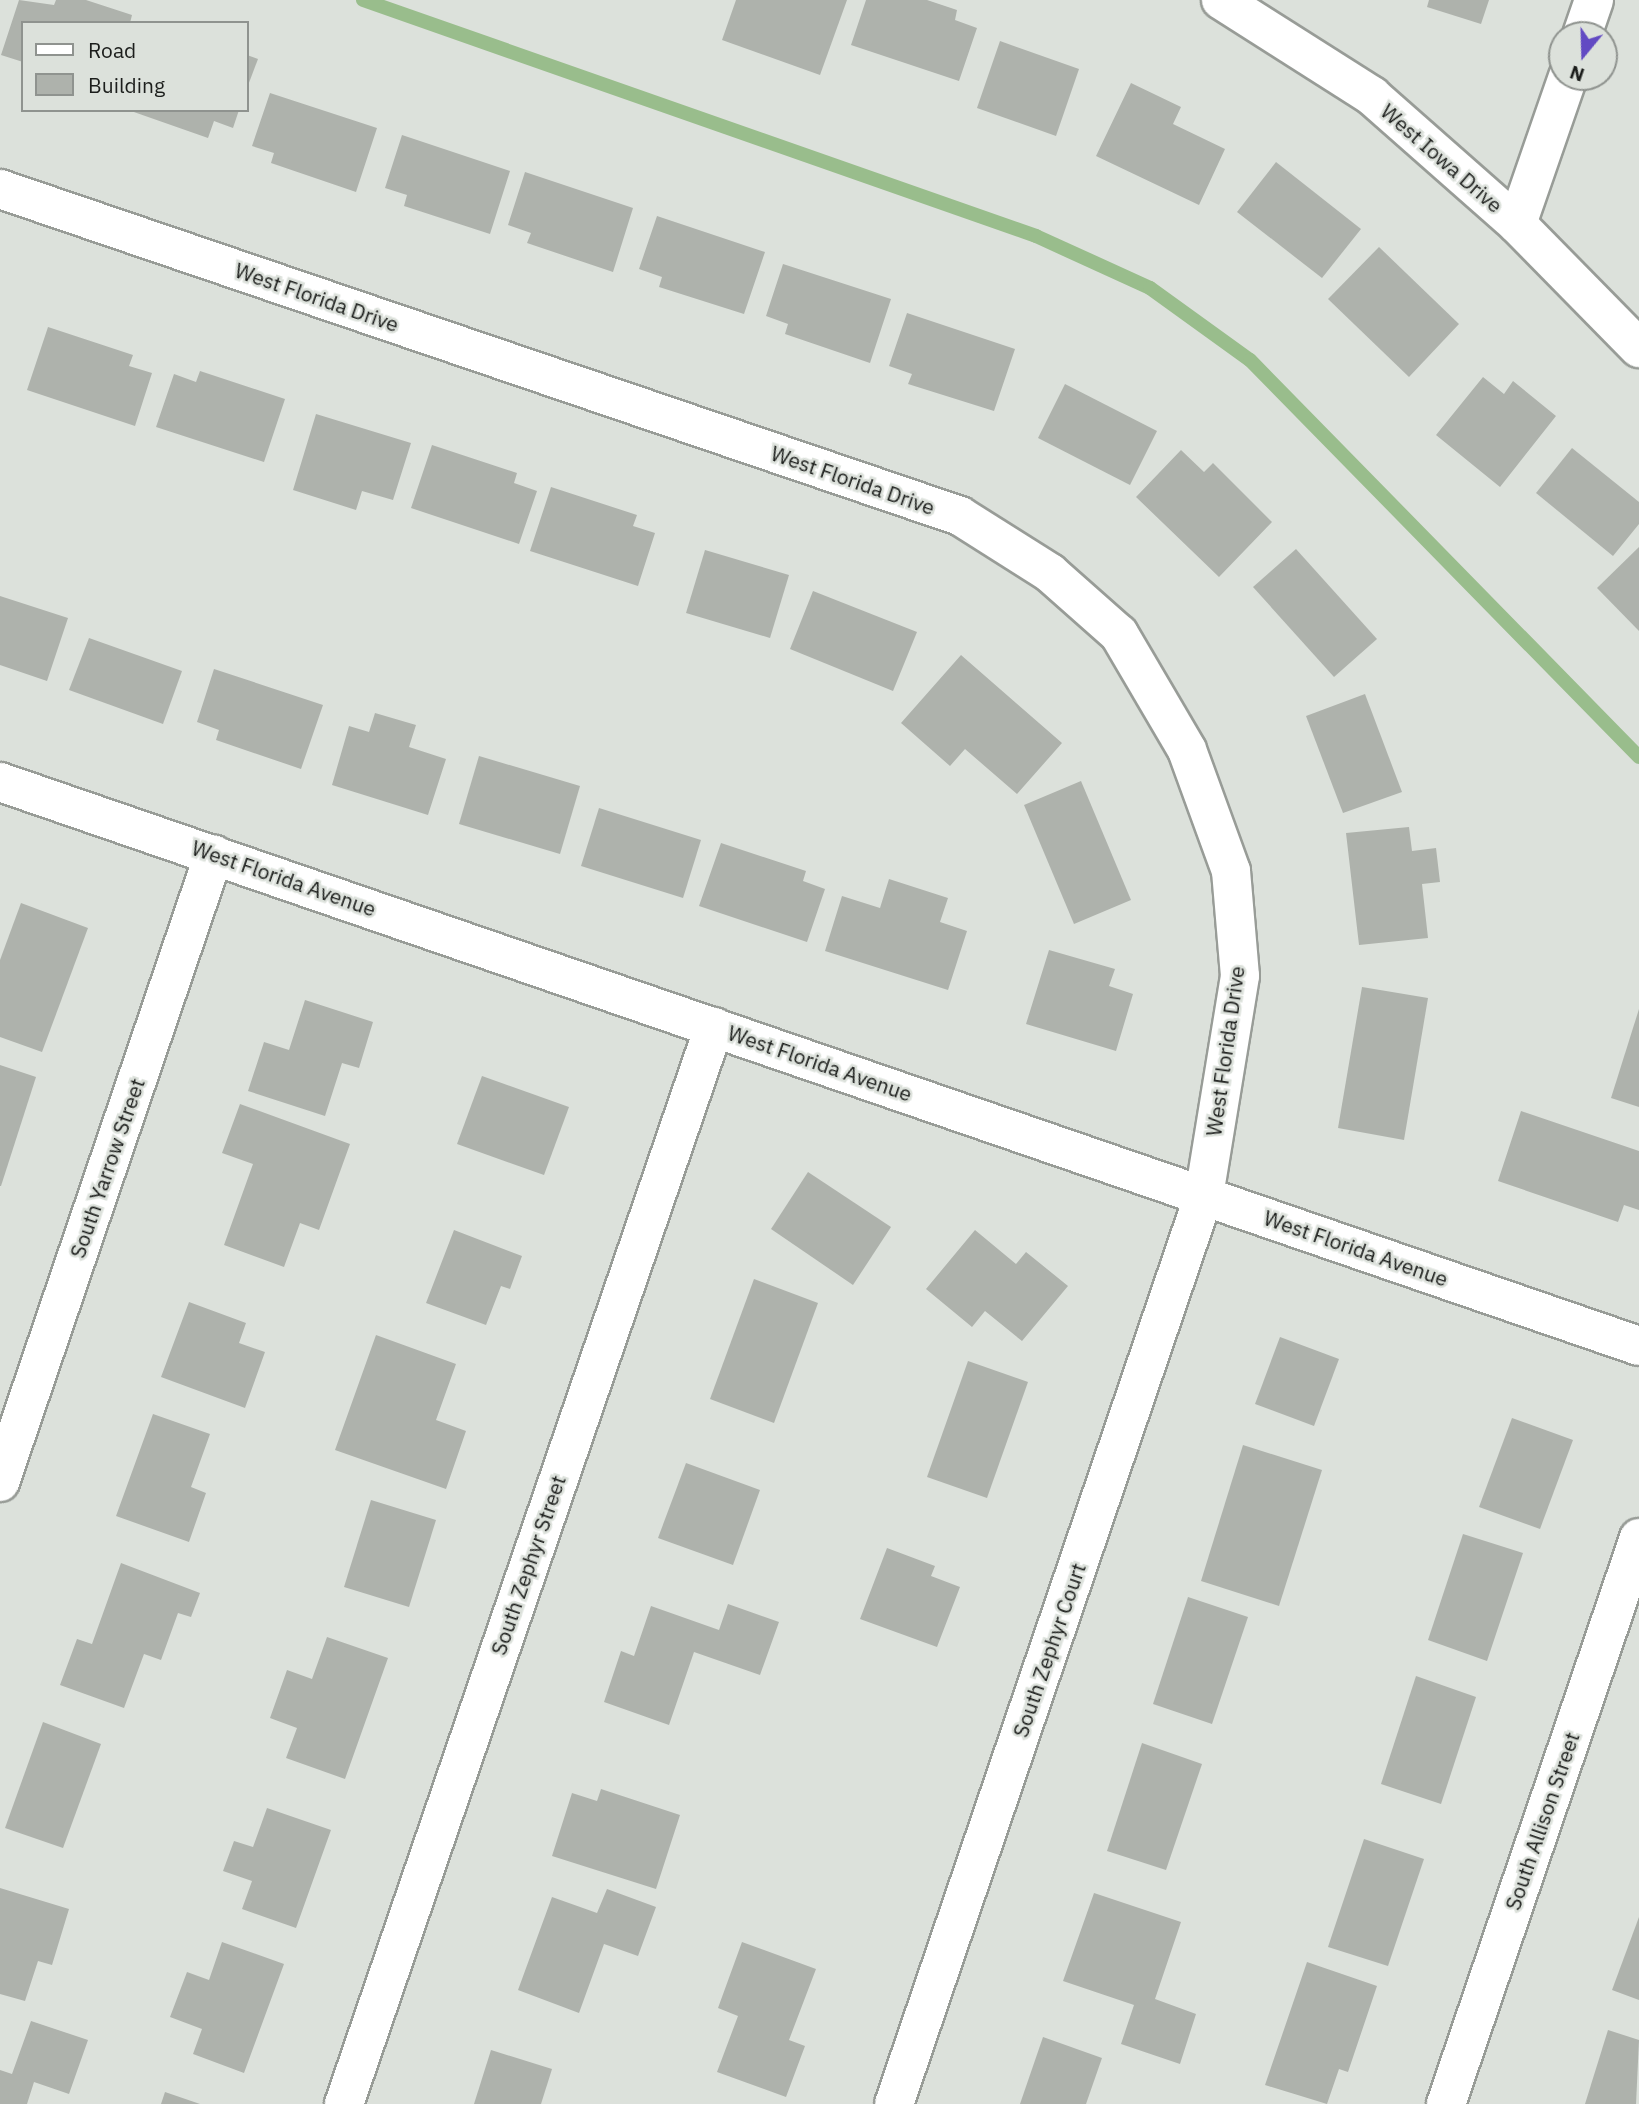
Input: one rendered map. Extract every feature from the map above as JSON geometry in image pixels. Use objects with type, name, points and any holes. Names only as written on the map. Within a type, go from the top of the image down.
[{"type":"street","name":"West Iowa Drive","points":[[1221,0],[1372,96],[1517,224],[1639,348]]},
{"type":"street","points":[[1587,21],[1594,0]]},
{"type":"street","points":[[1517,224],[1563,91]]},
{"type":"street","name":"West Florida Drive","points":[[0,189],[960,516],[1050,573],[1119,634],[1186,750],[1231,871],[1240,976],[1204,1195]]},
{"type":"street","name":"West Florida Avenue","points":[[0,782],[1639,1346]]},
{"type":"street","name":"South Yarrow Street","points":[[0,1482],[214,854]]},
{"type":"street","name":"South Zephyr Street","points":[[344,2104],[714,1027]]},
{"type":"street","name":"South Zephyr Court","points":[[894,2104],[1204,1195]]},
{"type":"street","name":"South Allison Street","points":[[1446,2104],[1639,1538]]},
{"type":"building","points":[[19,0],[54,5],[56,0],[86,0],[132,15],[130,21],[21,21],[21,61],[1,55]]},
{"type":"building","points":[[736,0],[847,0],[820,75],[722,40]]},
{"type":"building","points":[[866,0],[927,0],[957,10],[955,20],[977,28],[959,81],[851,45]]},
{"type":"building","points":[[1429,0],[1489,0],[1481,24],[1427,7]]},
{"type":"building","points":[[1000,41],[1079,69],[1056,136],[977,108]]},
{"type":"building","points":[[248,55],[258,59],[248,85]]},
{"type":"building","points":[[1131,83],[1181,107],[1173,124],[1225,149],[1199,205],[1096,156]]},
{"type":"building","points":[[270,93],[377,128],[356,192],[271,163],[274,153],[252,146]]},
{"type":"building","points":[[134,112],[238,112],[233,128],[214,121],[208,138]]},
{"type":"building","points":[[402,135],[510,171],[490,234],[404,206],[407,195],[385,188]]},
{"type":"building","points":[[1276,162],[1361,229],[1322,278],[1237,212]]},
{"type":"building","points":[[525,172],[633,208],[613,272],[527,243],[531,233],[508,225]]},
{"type":"building","points":[[657,216],[765,252],[744,314],[659,287],[662,277],[639,269]]},
{"type":"building","points":[[1379,247],[1459,324],[1409,377],[1328,299]]},
{"type":"building","points":[[783,264],[891,299],[870,363],[785,334],[788,324],[766,316]]},
{"type":"building","points":[[907,313],[1015,349],[994,411],[908,384],[912,374],[889,366]]},
{"type":"building","points":[[48,327],[133,355],[129,366],[152,373],[135,426],[27,390]]},
{"type":"building","points":[[200,371],[285,399],[264,462],[156,427],[174,374],[196,382]]},
{"type":"building","points":[[1483,377],[1504,394],[1513,381],[1556,416],[1500,487],[1436,435]]},
{"type":"building","points":[[1065,384],[1157,431],[1130,485],[1038,438]]},
{"type":"building","points":[[316,414],[411,443],[393,500],[362,491],[356,510],[293,490]]},
{"type":"building","points":[[432,445],[517,473],[514,483],[537,491],[519,544],[411,508]]},
{"type":"building","points":[[1572,448],[1639,502],[1639,524],[1613,556],[1536,493]]},
{"type":"building","points":[[1181,450],[1204,472],[1213,463],[1272,522],[1219,577],[1136,497]]},
{"type":"building","points":[[551,487],[637,515],[633,526],[655,533],[638,586],[530,551]]},
{"type":"building","points":[[1639,547],[1639,631],[1597,588]]},
{"type":"building","points":[[1296,549],[1377,639],[1334,677],[1253,587]]},
{"type":"building","points":[[705,550],[789,575],[770,638],[686,613]]},
{"type":"building","points":[[813,591],[917,632],[893,691],[790,649]]},
{"type":"building","points":[[0,596],[68,618],[47,681],[0,665]]},
{"type":"building","points":[[89,638],[182,671],[163,724],[69,690]]},
{"type":"building","points":[[961,655],[1062,743],[1017,794],[965,749],[950,766],[901,723]]},
{"type":"building","points":[[214,669],[323,705],[301,769],[216,740],[219,730],[197,722]]},
{"type":"building","points":[[1365,694],[1402,792],[1343,813],[1306,716]]},
{"type":"building","points":[[375,713],[416,725],[409,747],[446,759],[428,815],[332,785],[349,726],[369,732]]},
{"type":"building","points":[[479,756],[580,786],[560,854],[459,824]]},
{"type":"building","points":[[1081,781],[1131,900],[1074,924],[1024,805]]},
{"type":"building","points":[[599,808],[701,840],[683,898],[581,866]]},
{"type":"building","points":[[1409,827],[1412,851],[1436,848],[1440,882],[1422,884],[1428,938],[1359,945],[1346,833]]},
{"type":"building","points":[[721,843],[806,871],[803,881],[825,889],[807,942],[699,906]]},
{"type":"building","points":[[889,879],[948,898],[940,922],[967,931],[948,990],[825,951],[842,896],[880,908]]},
{"type":"building","points":[[21,903],[88,928],[42,1052],[0,1037],[0,960]]},
{"type":"building","points":[[1049,950],[1115,969],[1109,986],[1133,994],[1116,1051],[1026,1024]]},
{"type":"building","points":[[1362,987],[1428,998],[1404,1140],[1338,1128]]},
{"type":"building","points":[[305,1000],[373,1022],[359,1068],[342,1063],[325,1116],[248,1091],[264,1042],[289,1050]]},
{"type":"building","points":[[1639,1009],[1639,1107],[1611,1098]]},
{"type":"building","points":[[0,1065],[36,1077],[1,1186],[0,1186]]},
{"type":"building","points":[[482,1076],[569,1107],[544,1175],[457,1144]]},
{"type":"building","points":[[240,1104],[350,1144],[319,1230],[300,1223],[284,1267],[224,1245],[253,1164],[222,1153]]},
{"type":"building","points":[[1521,1111],[1639,1151],[1639,1210],[1624,1205],[1618,1222],[1498,1181]]},
{"type":"building","points":[[808,1172],[891,1227],[853,1285],[771,1229]]},
{"type":"building","points":[[454,1230],[522,1256],[510,1289],[501,1286],[486,1325],[426,1303]]},
{"type":"building","points":[[975,1230],[1016,1264],[1026,1252],[1068,1286],[1022,1341],[985,1311],[972,1327],[926,1289]]},
{"type":"building","points":[[754,1279],[818,1303],[774,1423],[710,1399]]},
{"type":"building","points":[[189,1302],[246,1323],[239,1343],[265,1352],[245,1408],[161,1377]]},
{"type":"building","points":[[376,1335],[456,1364],[436,1420],[466,1431],[446,1489],[335,1450]]},
{"type":"building","points":[[1280,1337],[1339,1359],[1314,1426],[1255,1404]]},
{"type":"building","points":[[968,1361],[1028,1382],[987,1498],[927,1477]]},
{"type":"building","points":[[153,1414],[210,1434],[191,1487],[206,1493],[189,1542],[116,1516]]},
{"type":"building","points":[[1512,1418],[1573,1440],[1540,1529],[1479,1507]]},
{"type":"building","points":[[1243,1445],[1322,1470],[1279,1606],[1201,1581]]},
{"type":"building","points":[[686,1463],[760,1490],[733,1565],[658,1538]]},
{"type":"building","points":[[371,1500],[436,1520],[409,1607],[344,1587]]},
{"type":"building","points":[[1463,1534],[1523,1553],[1487,1661],[1428,1640]]},
{"type":"building","points":[[887,1548],[935,1566],[931,1576],[960,1587],[937,1647],[860,1619]]},
{"type":"building","points":[[121,1563],[200,1593],[191,1617],[178,1613],[161,1660],[144,1654],[124,1708],[60,1685],[77,1639],[92,1644]]},
{"type":"building","points":[[1188,1597],[1248,1617],[1212,1724],[1153,1704]]},
{"type":"building","points":[[728,1604],[779,1622],[760,1675],[694,1652],[669,1725],[604,1702],[621,1651],[634,1656],[651,1606],[719,1630]]},
{"type":"building","points":[[327,1637],[388,1658],[345,1779],[286,1758],[297,1728],[270,1718],[287,1670],[312,1679]]},
{"type":"building","points":[[1416,1676],[1476,1697],[1441,1804],[1381,1784]]},
{"type":"building","points":[[43,1722],[101,1744],[63,1848],[5,1828]]},
{"type":"building","points":[[1142,1743],[1202,1764],[1166,1870],[1107,1851]]},
{"type":"building","points":[[601,1789],[680,1815],[656,1889],[552,1856],[572,1793],[597,1801]]},
{"type":"building","points":[[267,1808],[331,1830],[296,1928],[242,1909],[252,1881],[223,1871],[234,1841],[253,1847]]},
{"type":"building","points":[[1364,1839],[1424,1859],[1388,1966],[1328,1947]]},
{"type":"building","points":[[0,1888],[69,1909],[52,1965],[38,1961],[25,2001],[0,1994]]},
{"type":"building","points":[[607,1889],[656,1907],[638,1956],[604,1944],[579,2013],[518,1990],[552,1897],[597,1913]]},
{"type":"building","points":[[1094,1893],[1181,1922],[1155,1999],[1196,2014],[1180,2064],[1121,2044],[1134,2005],[1063,1981]]},
{"type":"building","points":[[1639,1917],[1639,2000],[1612,1990]]},
{"type":"building","points":[[222,1942],[284,1964],[244,2073],[193,2054],[202,2029],[170,2017],[187,1972],[209,1980]]},
{"type":"building","points":[[742,1942],[816,1969],[789,2040],[805,2046],[786,2097],[717,2072],[738,2016],[718,2008]]},
{"type":"building","points":[[1307,1962],[1377,1986],[1348,2072],[1339,2069],[1327,2104],[1265,2085]]},
{"type":"building","points":[[31,2021],[88,2040],[69,2094],[34,2082],[27,2104],[0,2104],[0,2070],[12,2074]]},
{"type":"building","points":[[1608,2030],[1639,2040],[1636,2104],[1585,2104]]},
{"type":"building","points":[[1043,2037],[1102,2058],[1086,2104],[1020,2104]]},
{"type":"building","points":[[491,2050],[552,2069],[541,2104],[474,2104]]},
{"type":"building","points":[[165,2092],[200,2104],[161,2104]]},
{"type":"waterway","points":[[363,0],[1036,236],[1150,288],[1250,360],[1639,757]]}]
